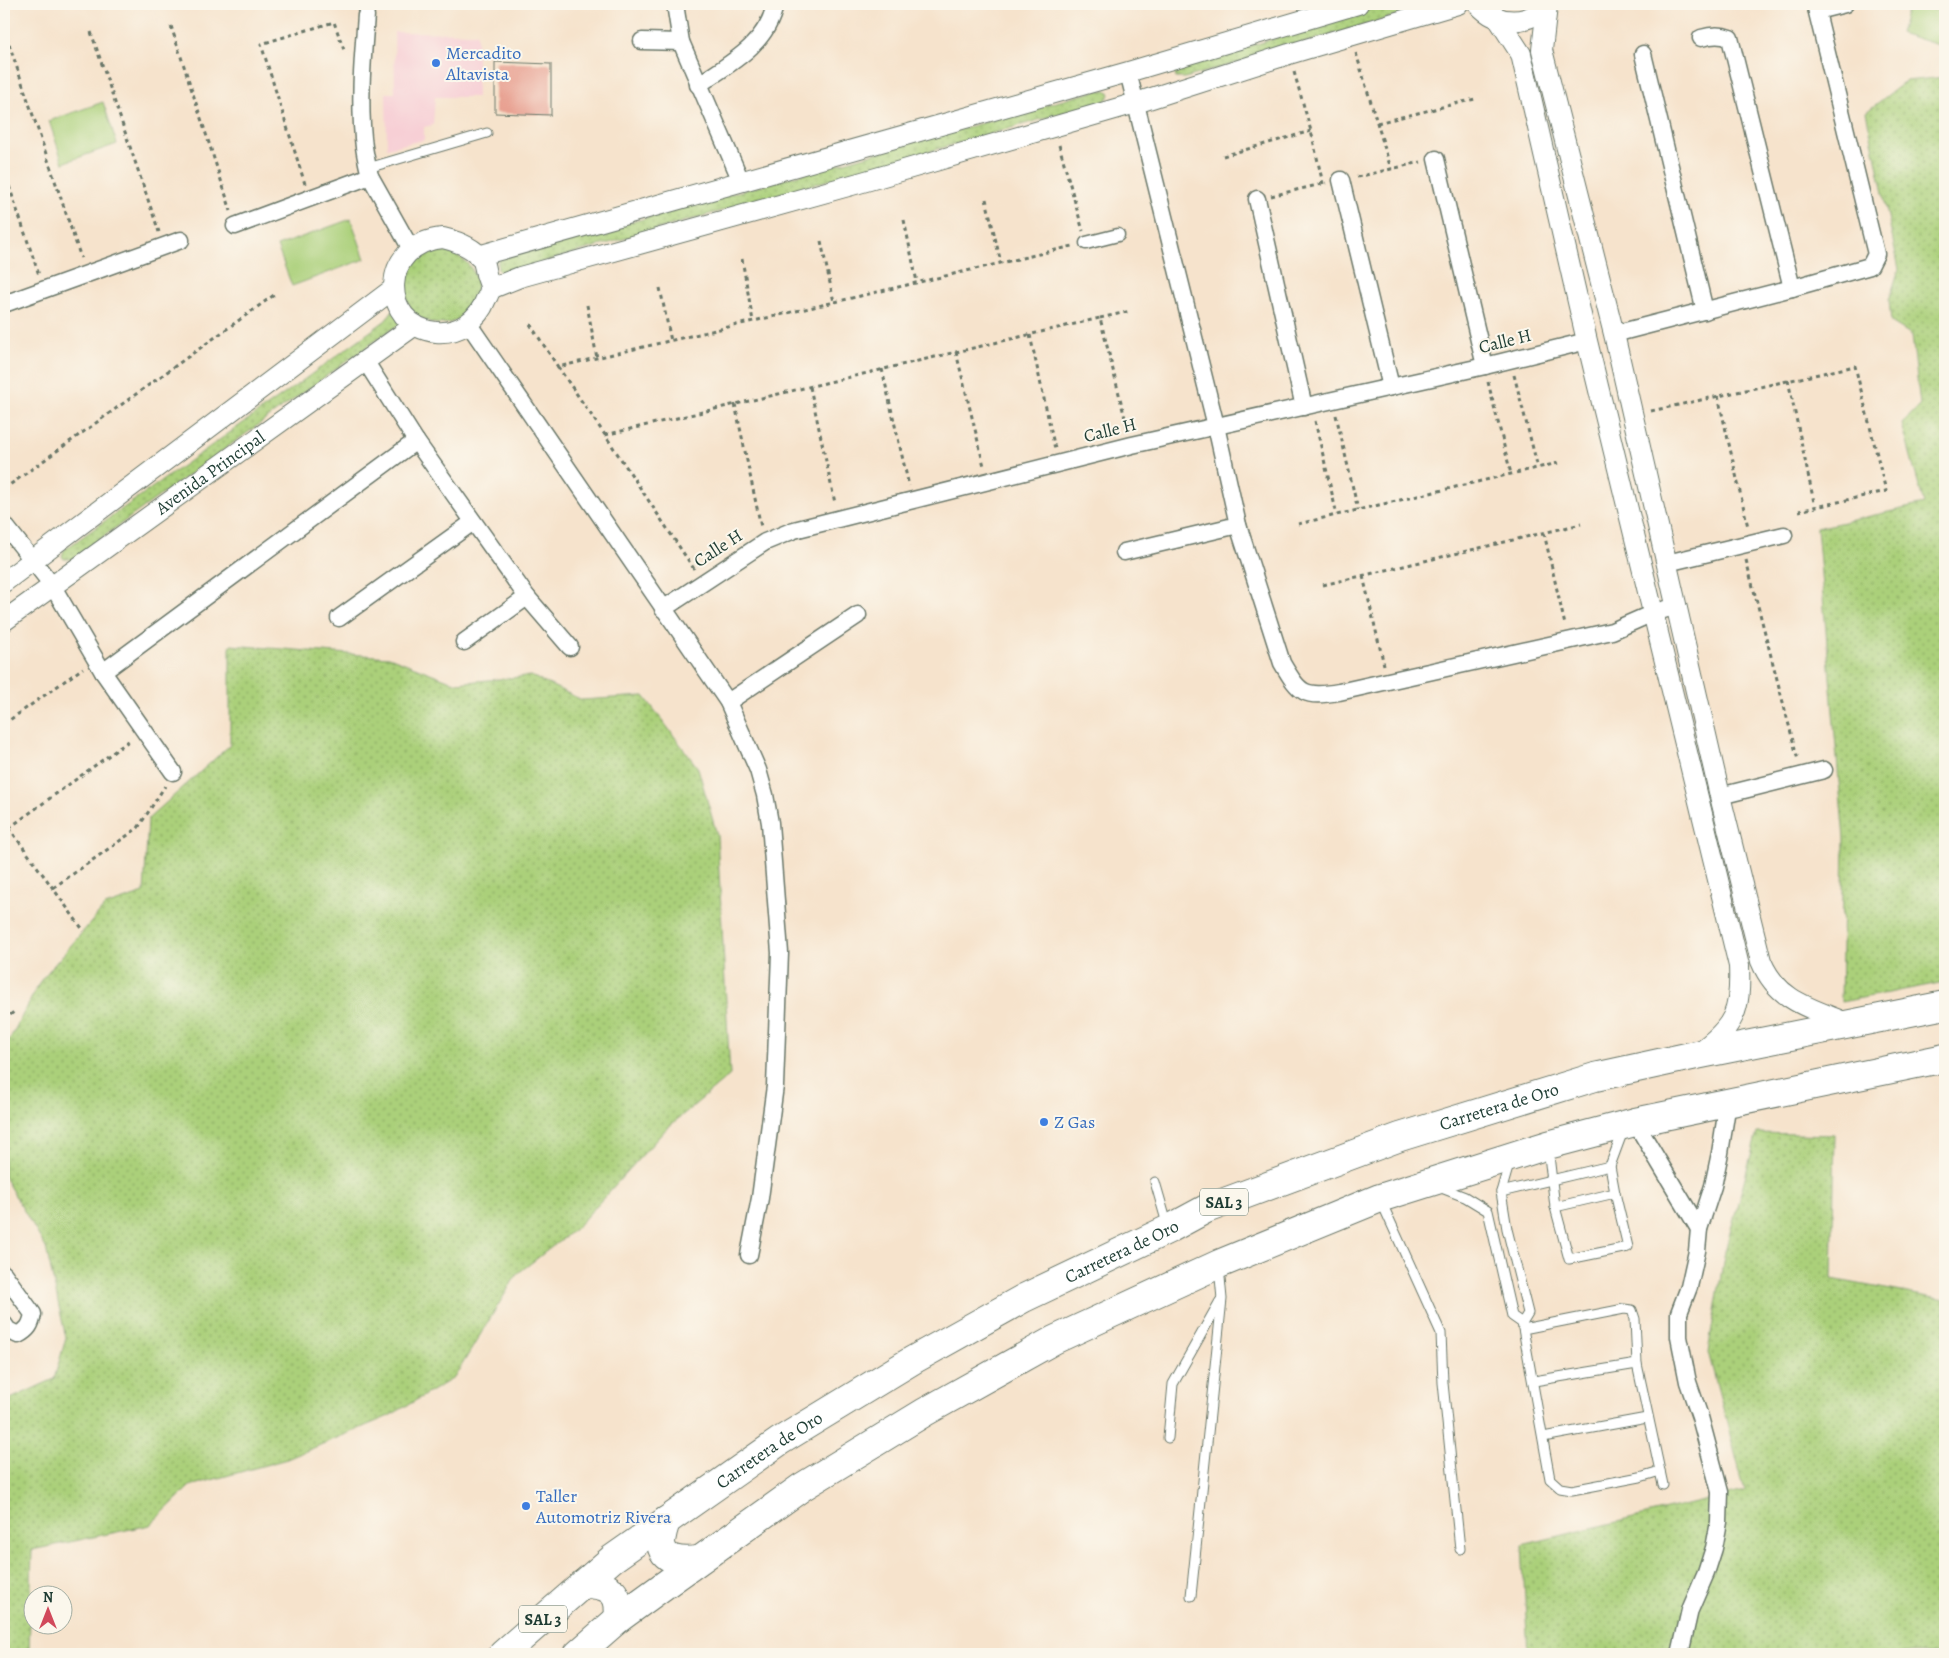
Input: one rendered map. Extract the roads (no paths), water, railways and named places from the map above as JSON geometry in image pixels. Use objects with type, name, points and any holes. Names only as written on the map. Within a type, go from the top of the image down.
[{"type":"highway","name":"Carretera de Oro","points":[[502,1654],[612,1559],[780,1441],[913,1360],[1024,1298],[1169,1229],[1206,1209],[1400,1137],[1594,1077],[1945,1005]]},
{"type":"highway","name":"SAL 3","points":[[578,1654],[618,1619],[802,1487],[925,1412],[1054,1340],[1219,1264],[1380,1198],[1548,1145],[1630,1123],[1945,1058]]},
{"type":"highway","points":[[666,1521],[661,1540],[662,1548],[666,1553],[675,1560],[684,1562],[698,1560]]},
{"type":"highway","points":[[583,1584],[597,1584],[612,1591],[617,1600],[618,1619]]},
{"type":"street","points":[[675,4],[681,42],[741,181]]},
{"type":"street","points":[[698,85],[752,47],[773,18],[775,4]]},
{"type":"street","points":[[478,256],[1128,72],[1358,4]]},
{"type":"street","points":[[490,289],[520,277],[1136,103],[1289,54],[1458,4]]},
{"type":"street","points":[[1478,4],[1484,11],[1500,20],[1521,54],[1587,341],[1738,966],[1740,992],[1734,1017],[1719,1038],[1696,1055]]},
{"type":"street","points":[[1587,341],[1870,266],[1876,254],[1816,7],[1845,4]]},
{"type":"street","points":[[1500,20],[1522,20],[1535,15],[1547,5]]},
{"type":"street","points":[[1547,5],[1542,50],[1614,334],[1631,416],[1720,796],[1761,960],[1767,975],[1792,1000],[1850,1024]]},
{"type":"street","points":[[366,15],[361,96],[363,139],[369,172],[411,249]]},
{"type":"street","points":[[1701,38],[1710,35],[1730,38],[1792,288]]},
{"type":"street","points":[[642,41],[681,42]]},
{"type":"street","points":[[1643,54],[1705,311]]},
{"type":"street","points":[[1128,72],[1216,426],[1238,525],[1282,664],[1292,682],[1303,692],[1318,695],[1387,682],[1612,632],[1677,606]]},
{"type":"street","points":[[1436,159],[1484,366]]},
{"type":"street","points":[[235,226],[309,198],[369,172]]},
{"type":"street","points":[[1341,180],[1391,387]]},
{"type":"street","points":[[1257,199],[1308,407]]},
{"type":"street","points":[[1086,243],[1118,235]]},
{"type":"street","points":[[442,238],[464,244],[482,259],[490,289],[484,304],[476,316],[468,323],[458,329],[447,332],[435,332],[415,325],[404,315],[397,303],[393,289],[397,268],[411,249],[431,239],[442,238]]},
{"type":"street","points":[[4,304],[181,240]]},
{"type":"street","name":"Avenida Principal","points":[[4,582],[393,289]]},
{"type":"street","points":[[468,323],[662,609],[728,702],[758,770],[770,823],[780,953],[775,1086],[761,1189],[749,1254]]},
{"type":"street","name":"Avenida Principal","points":[[4,621],[415,325]]},
{"type":"street","name":"Calle H","points":[[662,609],[764,542],[794,530],[1132,445],[1308,407],[1587,341]]},
{"type":"street","points":[[366,362],[416,441],[473,522],[527,597],[570,647]]},
{"type":"street","points":[[99,666],[416,441]]},
{"type":"street","points":[[339,618],[473,522]]},
{"type":"street","points":[[4,524],[52,585],[99,666],[173,772]]},
{"type":"street","points":[[1124,552],[1238,525]]},
{"type":"street","points":[[1667,564],[1784,535]]},
{"type":"street","points":[[464,642],[527,597]]},
{"type":"street","points":[[728,702],[858,615]]},
{"type":"street","points":[[1720,796],[1824,770]]},
{"type":"street","points":[[1680,1654],[1690,1610],[1706,1573],[1719,1522],[1720,1492],[1700,1417],[1688,1382],[1679,1338],[1679,1313],[1689,1288],[1697,1251],[1699,1229],[1713,1186],[1728,1102]]},
{"type":"street","points":[[1630,1123],[1699,1229]]},
{"type":"street","points":[[4,1274],[33,1314],[32,1324],[25,1332],[18,1335],[8,1330],[4,1324]]},
{"type":"lane","points":[[369,172],[487,133]]},
{"type":"lane","points":[[1548,1145],[1555,1207],[1569,1259],[1628,1247],[1610,1166],[1630,1123]]},
{"type":"lane","points":[[1511,1156],[1501,1192],[1528,1313],[1522,1326]]},
{"type":"lane","points":[[1501,1192],[1610,1166]]},
{"type":"lane","points":[[1155,1182],[1169,1229]]},
{"type":"lane","points":[[1429,1183],[1466,1197],[1488,1211],[1512,1316],[1522,1326],[1534,1381],[1550,1479],[1560,1488],[1572,1490],[1640,1477],[1660,1471]]},
{"type":"lane","points":[[1555,1207],[1615,1193]]},
{"type":"lane","points":[[1380,1198],[1441,1333],[1443,1383],[1460,1548]]},
{"type":"lane","points":[[1191,1596],[1222,1299],[1219,1264]]},
{"type":"lane","points":[[1168,1438],[1173,1384],[1222,1299]]},
{"type":"lane","points":[[1522,1326],[1624,1309],[1632,1310],[1635,1319],[1637,1364],[1647,1418],[1663,1485]]},
{"type":"lane","points":[[1534,1381],[1637,1364]]},
{"type":"lane","points":[[1543,1437],[1647,1418]]},
{"type":"place","name":"Mercadito Altavista","points":[[436,63]]},
{"type":"place","name":"Z Gas","points":[[1044,1122]]},
{"type":"place","name":"Taller Automotriz Rivera","points":[[526,1506]]}]
